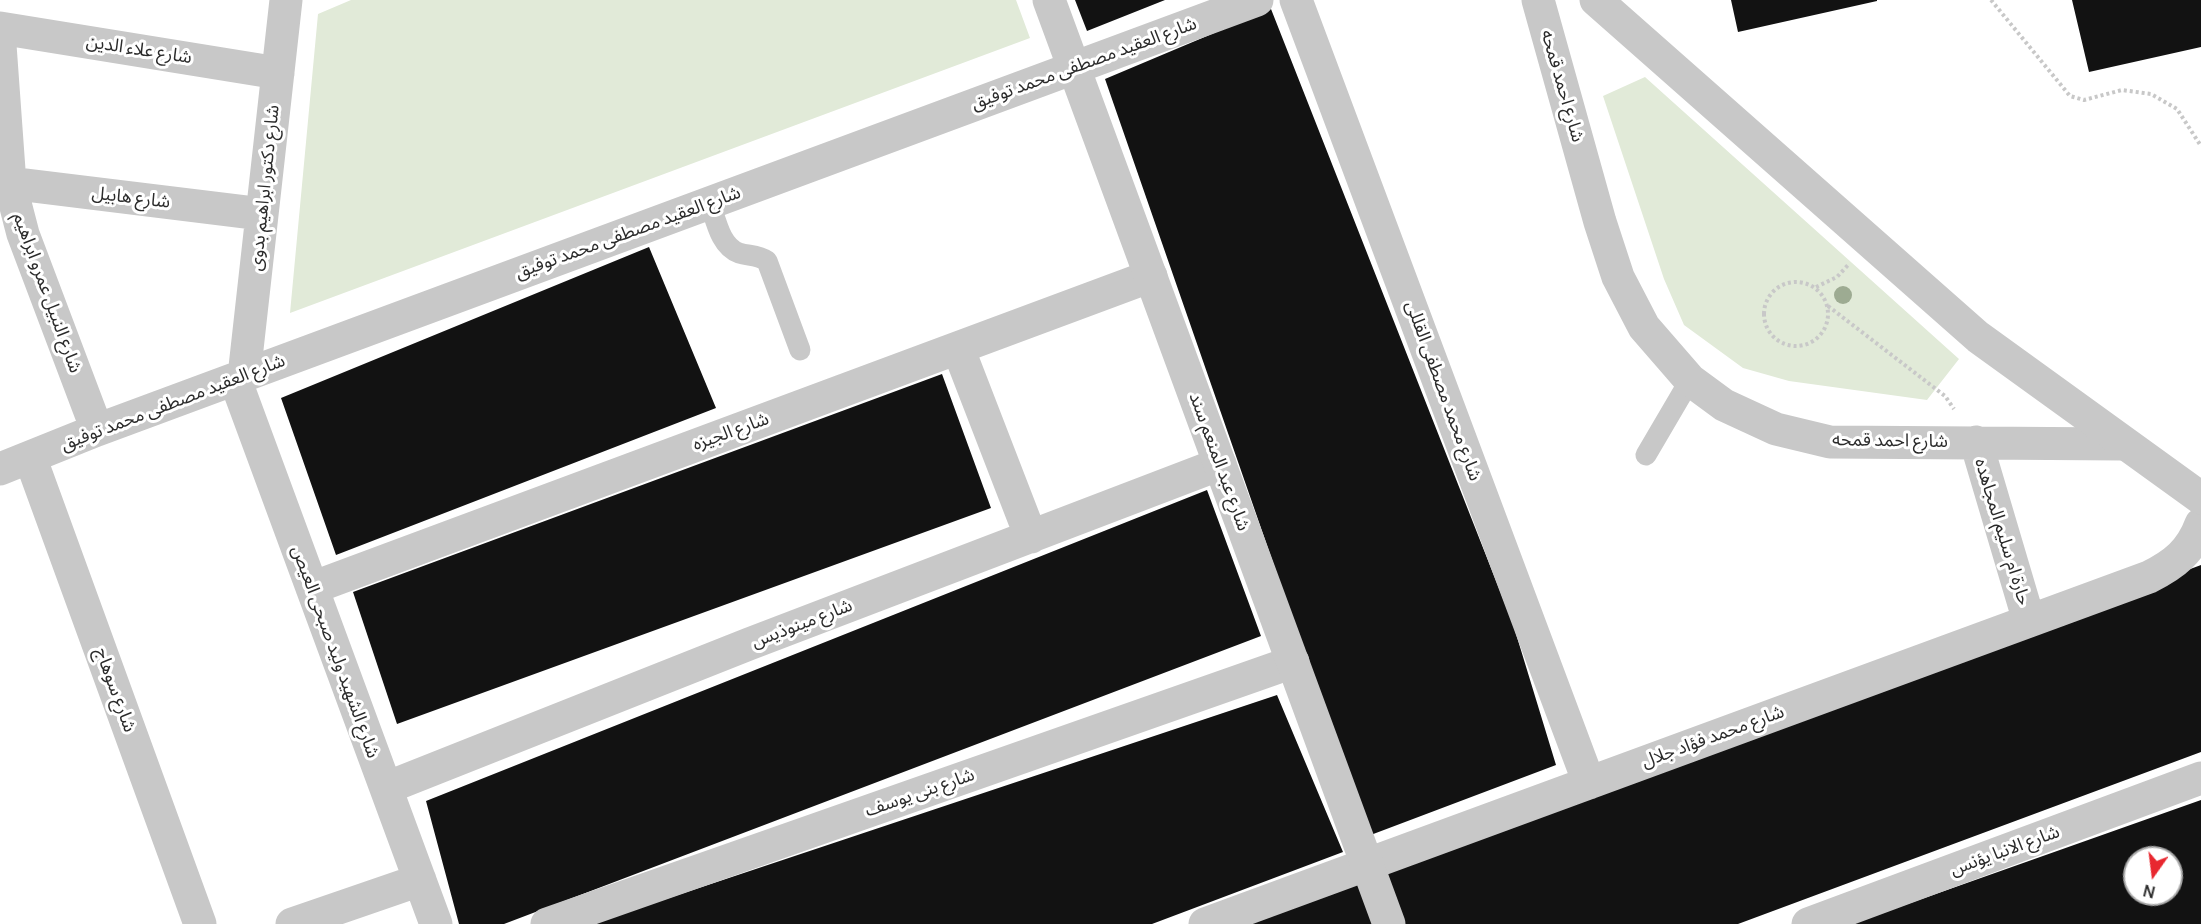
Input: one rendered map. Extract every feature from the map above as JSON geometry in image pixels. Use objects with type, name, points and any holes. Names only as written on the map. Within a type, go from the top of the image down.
[{"type":"street","name":"شارع دكتور ابراهيم بدوى","points":[[239,377],[262,214],[286,0]]},
{"type":"street","name":"شارع عبد المنعم سند","points":[[1049,0],[1389,924]]},
{"type":"street","name":"شارع العقيد مصطفى محمد توفيق","points":[[0,469],[239,377],[1257,0]]},
{"type":"street","name":"شارع محمد مصطفى القللى","points":[[1296,0],[1589,783]]},
{"type":"street","name":"شارع احمد قمحه","points":[[1538,0],[1600,222],[1618,277],[1644,327],[1690,380],[1724,405],[1776,429],[1830,442],[2123,444]]},
{"type":"street","points":[[1596,0],[1978,337],[2123,444],[2201,498]]},
{"type":"street","name":"شارع علاء الدين","points":[[0,27],[278,73]]},
{"type":"street","name":"شارع النبيل عمرو ابراهيم","points":[[0,45],[5,183],[97,430]]},
{"type":"street","name":"شارع هابيل","points":[[5,183],[262,214]]},
{"type":"street","name":"شارع الجيزه","points":[[312,588],[1151,276]]},
{"type":"street","points":[[958,348],[1031,537]]},
{"type":"street","name":"شارع الشهيد وليد صبحى العيص","points":[[239,377],[312,588],[436,924]]},
{"type":"street","name":"حارة ام سليم المجاهده","points":[[1976,442],[2029,621]]},
{"type":"street","name":"شارع سوهاج","points":[[30,457],[200,924]]},
{"type":"street","name":"شارع مينوذيس","points":[[386,788],[749,644],[1220,464]]},
{"type":"street","name":"شارع محمد فؤاد جلال","points":[[1205,924],[2149,577],[2173,565],[2186,553],[2201,524]]},
{"type":"street","name":"شارع بنى يوسف","points":[[547,924],[1293,662]]},
{"type":"street","name":"شارع الانبا يؤنس","points":[[1808,924],[2201,778]]},
{"type":"street","points":[[292,924],[420,880]]},
{"type":"lane","points":[[710,203],[729,246],[742,254],[757,256],[767,261],[800,350]]},
{"type":"lane","points":[[1646,455],[1690,380]]},
{"type":"path","points":[[1991,0],[2070,96],[2084,100],[2122,90],[2151,94],[2177,109],[2201,146]]},
{"type":"path","points":[[1828,306],[1827,325],[1822,335],[1808,345],[1796,346],[1777,340],[1769,332],[1764,318],[1769,295],[1788,282],[1806,282],[1816,287],[1828,306],[1945,396],[1976,442]]},
{"type":"green space","points":[[351,0],[1016,0],[1030,38],[290,313],[318,14]]},
{"type":"green space","points":[[1645,77],[1959,359],[1927,400],[1789,381],[1743,368],[1684,325],[1664,279],[1603,96]]},
{"type":"building","points":[[1075,0],[1165,0],[1087,31]]},
{"type":"building","points":[[1731,0],[1877,0],[1877,1],[1738,32]]},
{"type":"building","points":[[2072,0],[2201,0],[2201,47],[2089,72]]},
{"type":"building","points":[[1271,9],[1513,624],[1556,765],[1368,836],[1105,79]]},
{"type":"building","points":[[649,247],[716,408],[336,555],[281,398]]},
{"type":"building","points":[[942,374],[991,508],[397,724],[353,592]]},
{"type":"building","points":[[1207,490],[1261,636],[504,924],[459,924],[426,801]]},
{"type":"building","points":[[2201,565],[2201,752],[1738,924],[1400,924],[1379,872]]},
{"type":"building","points":[[1277,695],[1343,852],[1152,924],[591,924]]},
{"type":"building","points":[[2201,800],[2201,924],[1851,924]]},
{"type":"building","points":[[1358,879],[1376,924],[1239,924]]}]
